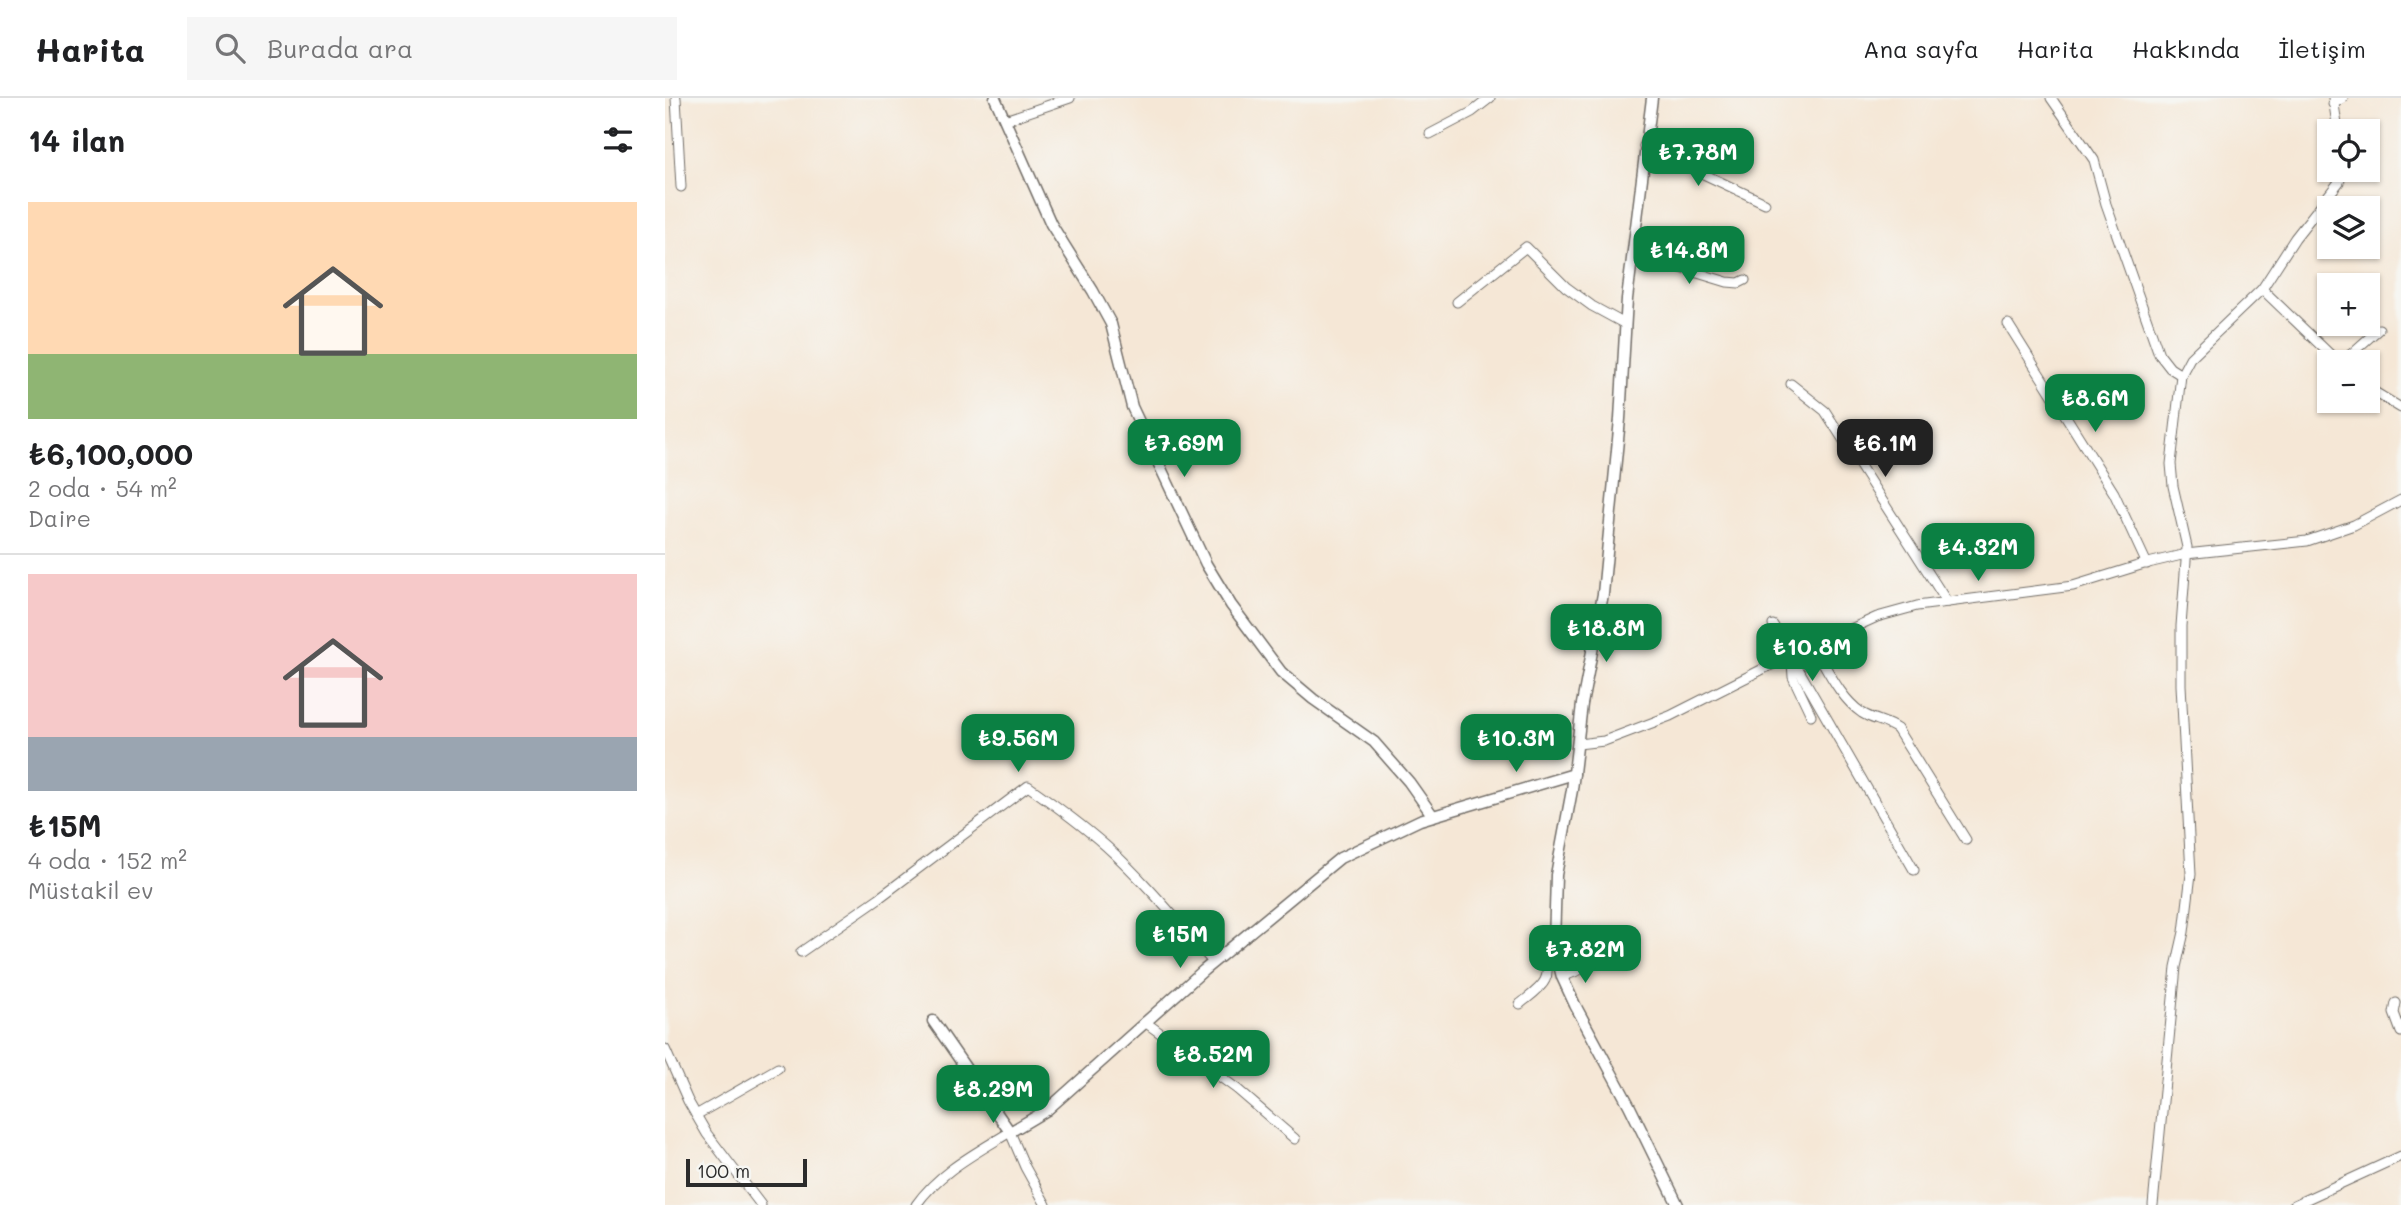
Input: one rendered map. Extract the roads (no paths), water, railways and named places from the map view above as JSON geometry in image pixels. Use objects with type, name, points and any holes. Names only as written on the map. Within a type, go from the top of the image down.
[{"type":"street","points":[[676,98],[681,187]]},
{"type":"street","points":[[995,98],[1051,224],[1111,324],[1132,407],[1206,564],[1231,605],[1281,672],[1313,699],[1374,742],[1409,782],[1433,816]]},
{"type":"street","points":[[1005,120],[1070,98]]},
{"type":"street","points":[[1430,134],[1472,112],[1490,98]]},
{"type":"street","points":[[1651,98],[1625,324],[1620,419],[1603,593],[1582,704],[1574,774],[1556,875],[1554,945],[1562,977],[1678,1205]]},
{"type":"street","points":[[2051,98],[2094,160],[2106,204],[2159,354],[2169,368],[2181,375]]},
{"type":"street","points":[[2336,119],[2333,101],[2343,98]]},
{"type":"street","points":[[1644,146],[1765,203]]},
{"type":"street","points":[[2153,1205],[2176,967],[2185,932],[2191,874],[2181,685],[2181,626],[2187,547],[2173,486],[2171,464],[2181,375],[2190,358],[2262,289],[2295,238],[2339,182]]},
{"type":"street","points":[[1457,302],[1526,247],[1566,287],[1592,306],[1625,324]]},
{"type":"street","points":[[1632,253],[1727,282],[1739,283],[1745,280]]},
{"type":"street","points":[[2262,289],[2327,350]]},
{"type":"street","points":[[2008,324],[2114,494],[2147,564]]},
{"type":"street","points":[[2354,350],[2371,336]]},
{"type":"street","points":[[1791,384],[1825,411],[1947,602]]},
{"type":"street","points":[[2380,395],[2401,408]]},
{"type":"street","points":[[1578,744],[1604,741],[1635,730],[1877,617],[1917,606],[2073,586],[2186,554],[2307,541],[2354,525],[2401,500]]},
{"type":"street","points":[[1773,625],[1914,870]]},
{"type":"street","points":[[1814,647],[1849,702],[1865,715],[1890,723],[1897,729],[1966,839]]},
{"type":"street","points":[[1791,657],[1793,677],[1811,715]]},
{"type":"street","points":[[916,1205],[926,1191],[961,1161],[1047,1110],[1213,962],[1340,858],[1433,816],[1574,774]]},
{"type":"street","points":[[801,952],[879,898],[1028,786],[1073,818],[1108,848],[1159,900],[1213,962]]},
{"type":"street","points":[[1520,1004],[1545,982],[1547,972],[1541,944],[1544,936],[1554,932]]},
{"type":"street","points":[[1562,977],[1594,964]]},
{"type":"street","points":[[2396,1003],[2394,1013],[2401,1032]]},
{"type":"street","points":[[933,1021],[1010,1132],[1046,1205]]},
{"type":"street","points":[[1145,1022],[1237,1089],[1295,1139]]},
{"type":"street","points":[[665,1049],[707,1134],[761,1205]]},
{"type":"street","points":[[696,1115],[778,1068]]},
{"type":"street","points":[[2294,1205],[2401,1156]]}]
